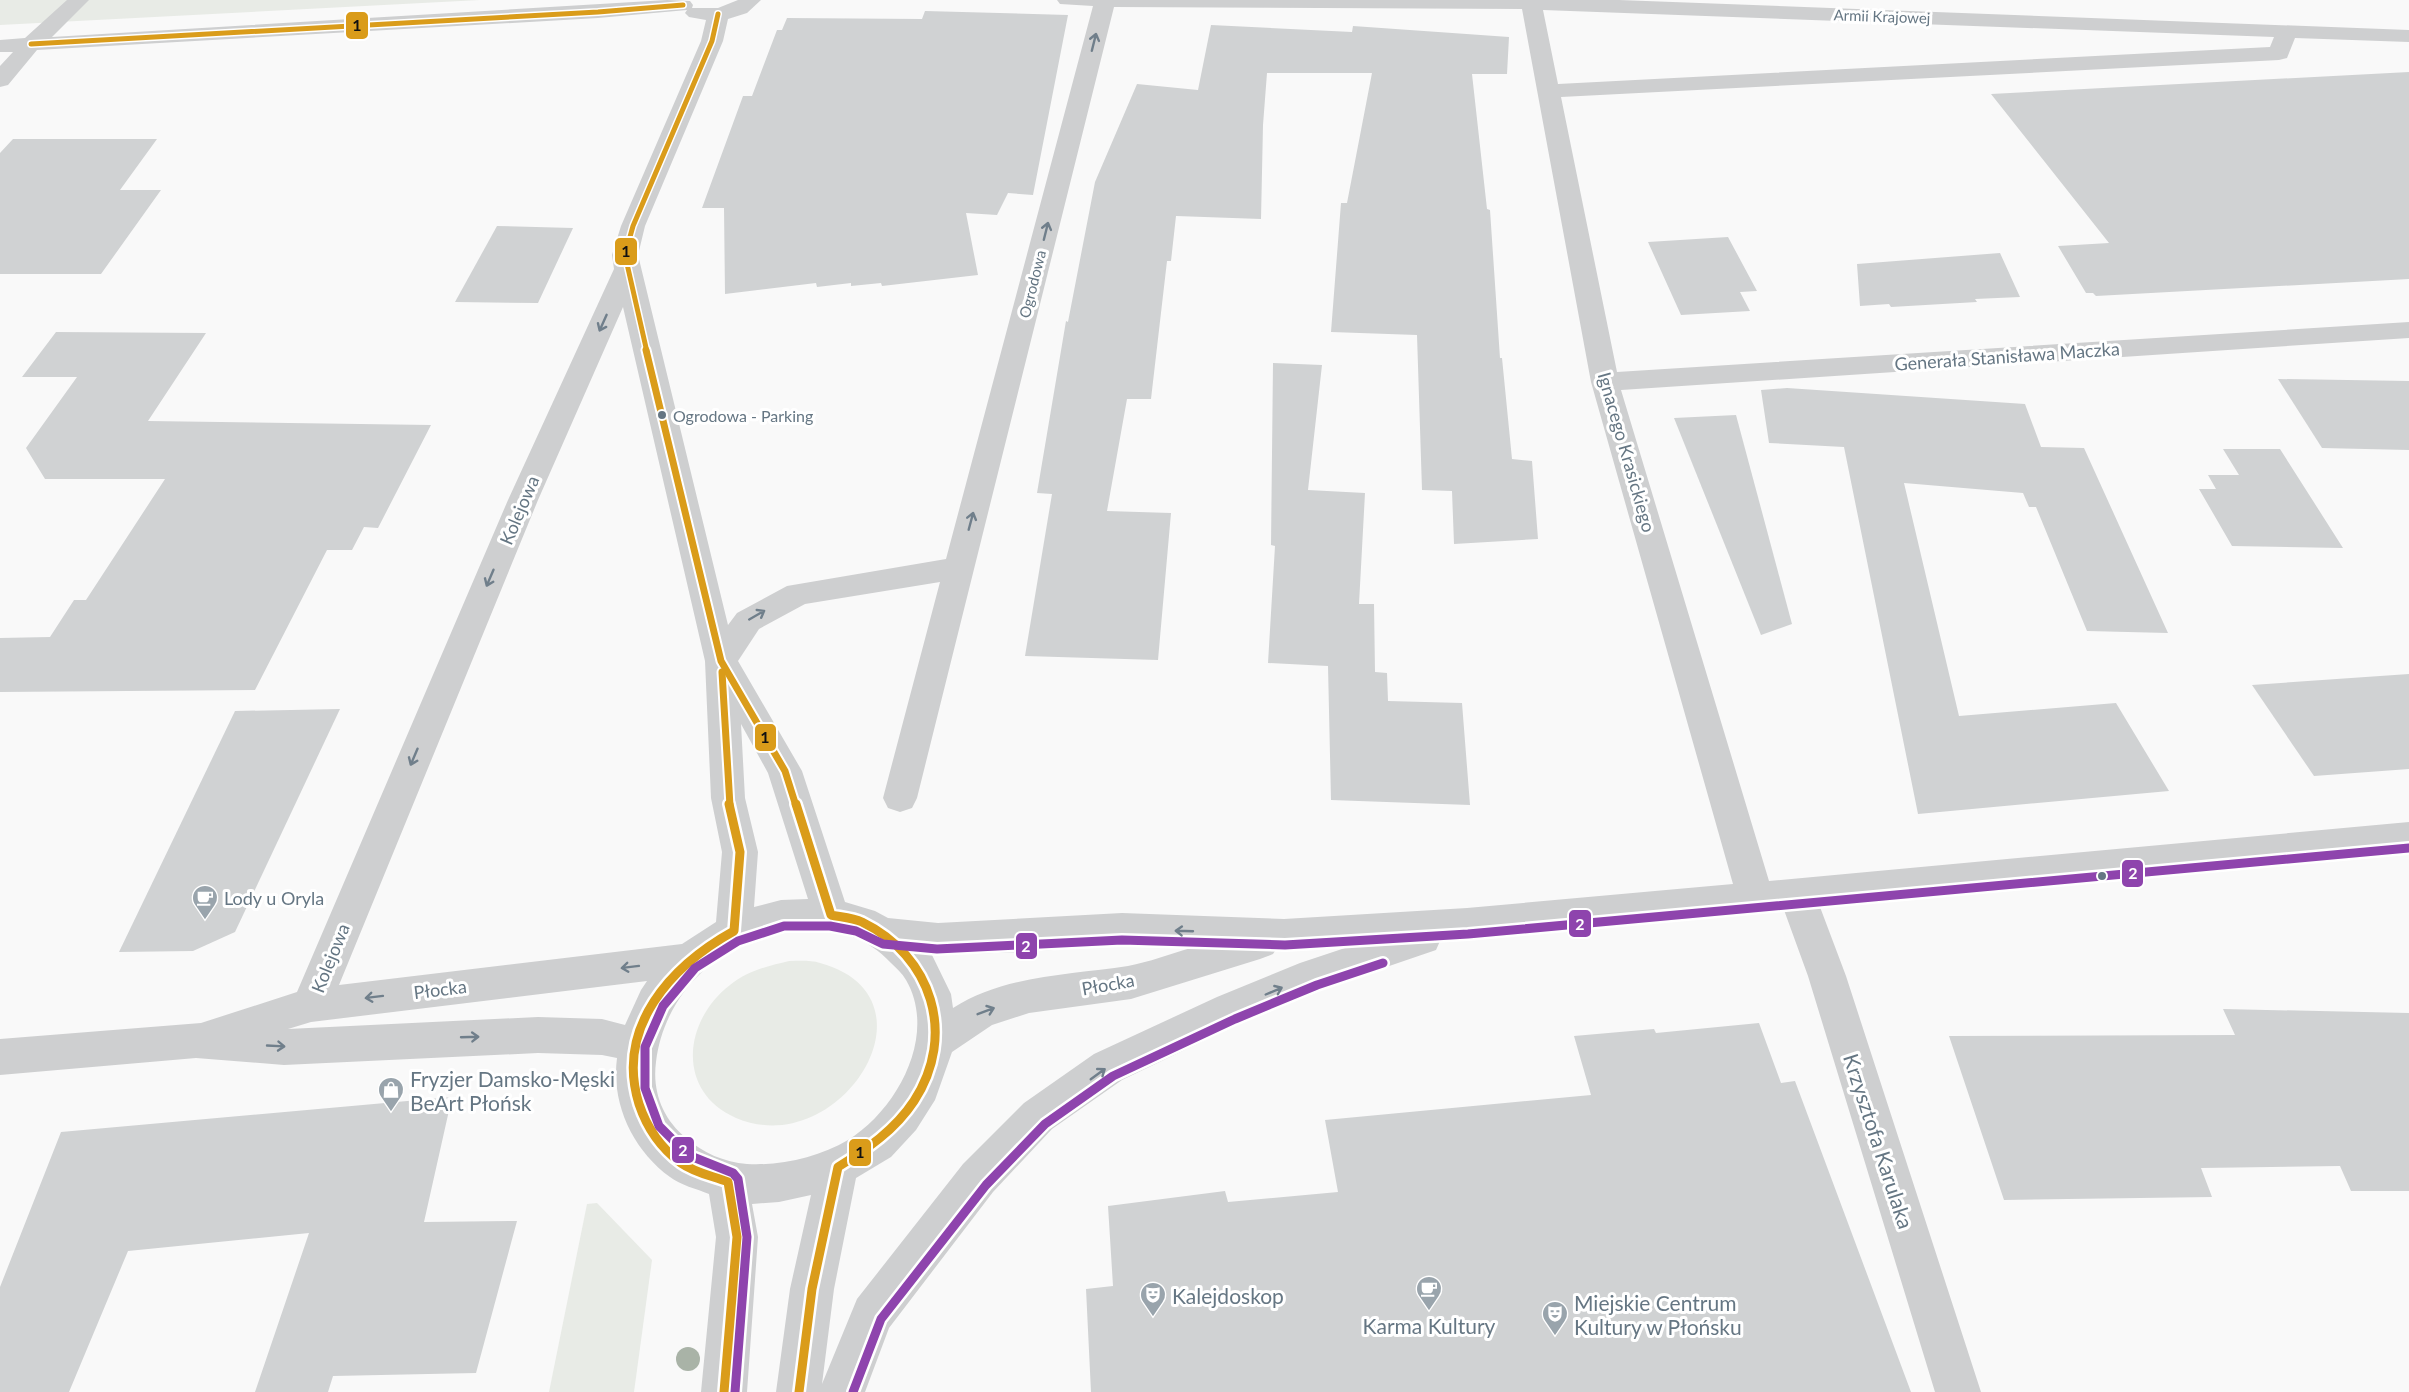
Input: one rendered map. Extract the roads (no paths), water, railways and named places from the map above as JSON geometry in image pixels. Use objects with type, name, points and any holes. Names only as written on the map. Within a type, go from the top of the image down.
[{"type":"street","points":[[0,80],[31,44],[79,0]]},
{"type":"street","points":[[0,45],[598,12],[682,3],[696,13],[718,14],[741,8],[751,0]]},
{"type":"street","name":"Armii Krajowej","points":[[1067,0],[1531,2],[2409,36]]},
{"type":"street","name":"Ogrodowa","points":[[900,798],[1105,0]]},
{"type":"street","name":"Ignacego Krasickiego","points":[[1531,2],[1605,382],[1755,896]]},
{"type":"street","name":"Kolejowa","points":[[311,1005],[519,511],[627,269],[626,255],[633,226],[712,41],[718,14]]},
{"type":"street","points":[[1548,91],[2279,52],[2287,32]]},
{"type":"street","points":[[627,269],[721,660],[728,798],[740,852],[734,931]]},
{"type":"street","name":"Generała Stanisława Maczka","points":[[1605,382],[2409,330]]},
{"type":"street","points":[[721,660],[748,621],[798,594],[959,568]]},
{"type":"street","points":[[721,660],[785,771],[831,915]]},
{"type":"street","name":"Płocka","points":[[885,934],[938,939],[1122,929],[1284,935],[1467,924],[2409,837]]},
{"type":"street","name":"Krzysztofa Karulaka","points":[[1796,892],[1827,976],[1958,1392]]},
{"type":"street","points":[[831,915],[860,921],[885,934],[909,954],[926,979],[936,1008],[936,1041],[926,1077],[906,1113],[876,1144],[838,1167],[783,1183],[728,1182],[682,1164],[650,1132],[634,1090],[636,1045],[654,1000],[688,960],[710,944],[734,931],[782,916],[831,915]]},
{"type":"street","points":[[842,1392],[872,1314],[978,1178],[1038,1116],[1108,1066],[1231,1009],[1313,975],[1467,924]]},
{"type":"street","name":"Płocka","points":[[936,1041],[980,1012],[1029,996],[1131,982],[1284,935]]},
{"type":"street","name":"Płocka","points":[[196,1040],[311,1005],[688,960]]},
{"type":"street","name":"Płocka","points":[[0,1057],[196,1040],[284,1047],[538,1035],[602,1037],[636,1045]]},
{"type":"street","points":[[799,1392],[812,1289],[838,1167]]},
{"type":"street","points":[[724,1392],[737,1237],[728,1182]]},
{"type":"place","name":"Ogrodowa - Parking","points":[[662,415]]},
{"type":"place","name":"Lody u Oryla","points":[[205,921]]},
{"type":"place","name":"Fryzjer Damsko-Męski BeArt Płońsk","points":[[391,1113]]},
{"type":"place","name":"Karma Kultury","points":[[1429,1312]]},
{"type":"place","name":"Kalejdoskop","points":[[1153,1318]]},
{"type":"place","name":"Miejskie Centrum Kultury w Płońsku","points":[[1555,1337]]}]
